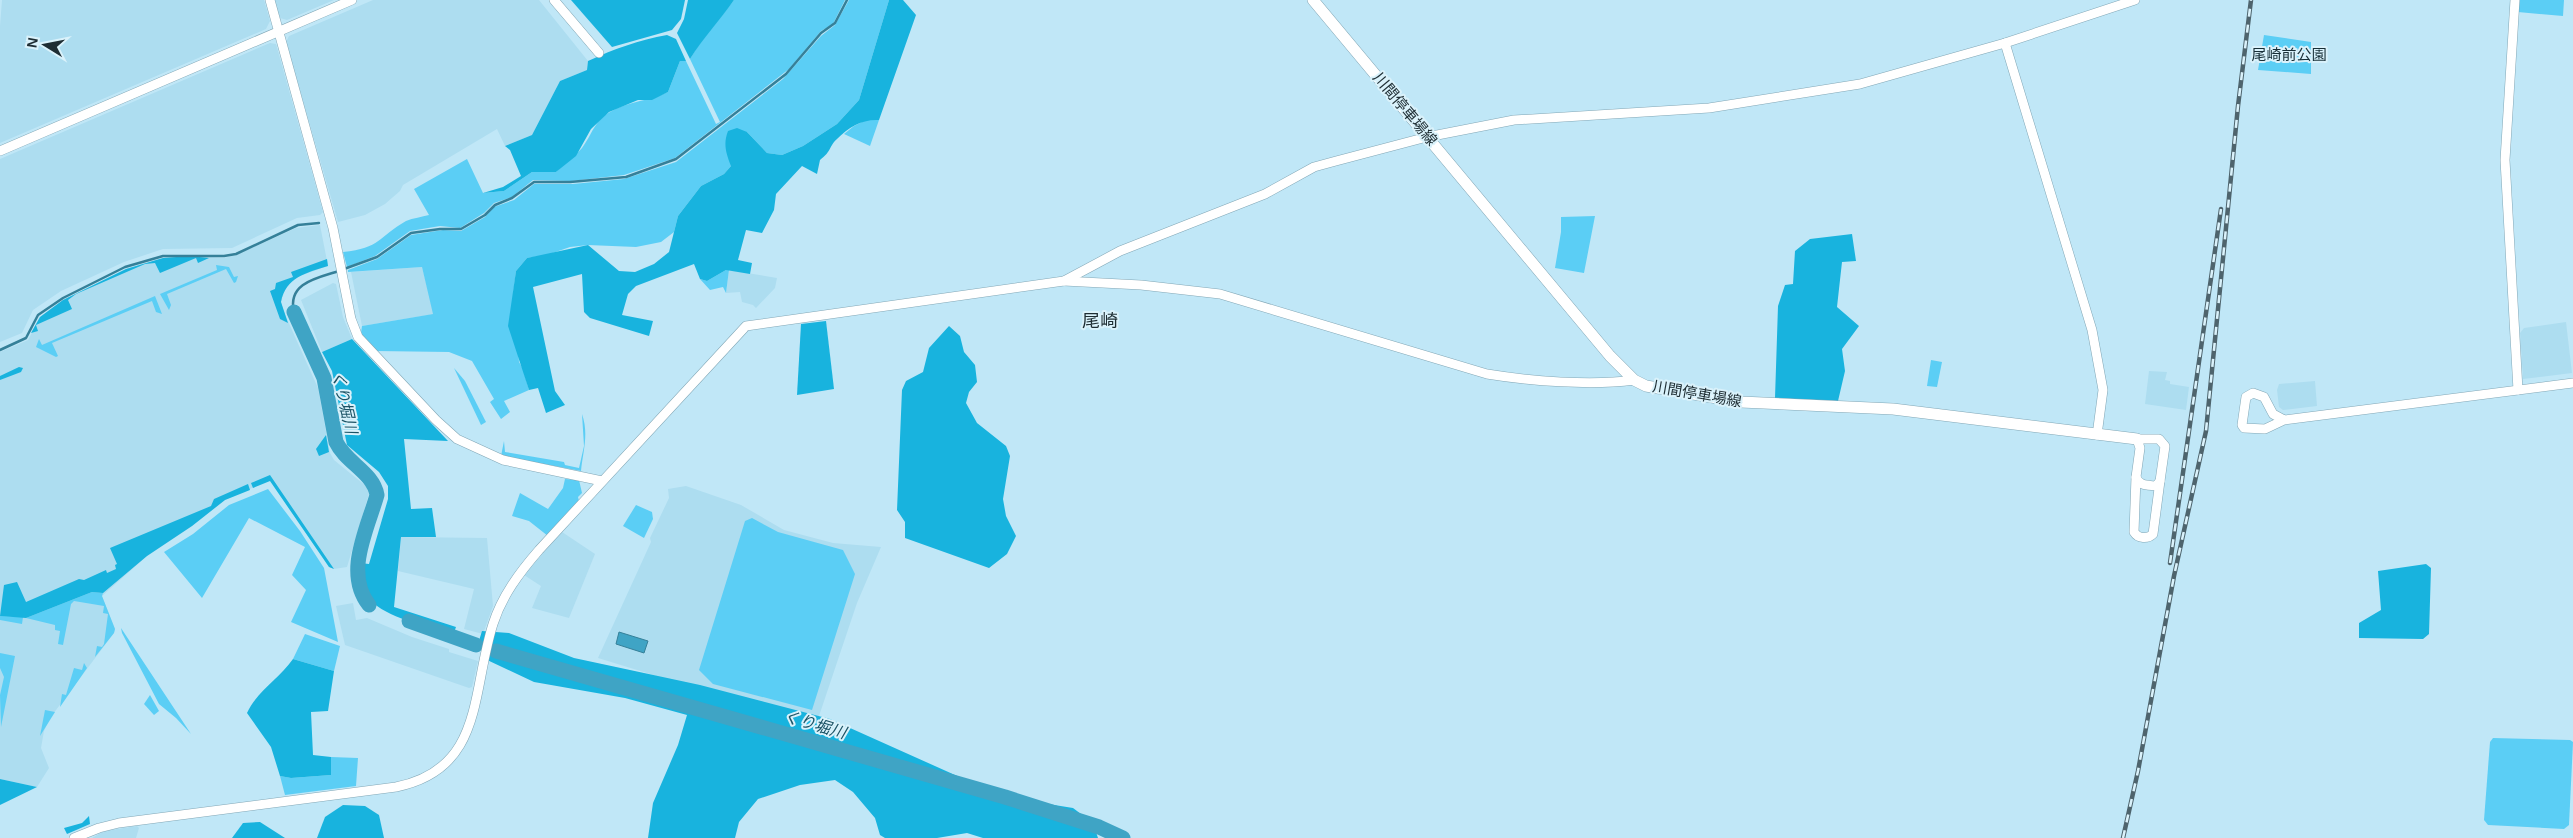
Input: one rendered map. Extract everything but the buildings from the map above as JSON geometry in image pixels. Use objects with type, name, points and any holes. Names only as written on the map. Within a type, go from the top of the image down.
[{"type":"main road","name":"川間停車場線","points":[[1313,0],[1610,356],[1634,380],[1646,386],[1741,402],[1893,409],[2141,442]]},
{"type":"street","points":[[270,0],[333,228],[351,319],[358,337],[436,420],[457,439],[503,460],[602,481]]},
{"type":"street","points":[[0,151],[352,0]]},
{"type":"street","points":[[554,0],[599,53]]},
{"type":"street","points":[[1064,281],[1120,251],[1265,194],[1314,168],[1427,137],[1514,120],[1709,108],[1860,84],[2005,43],[2135,0]]},
{"type":"street","points":[[2515,0],[2505,160],[2518,390]]},
{"type":"street","points":[[2005,43],[2039,149],[2092,330],[2102,390],[2097,435]]},
{"type":"street","points":[[74,838],[99,828],[119,823],[413,783],[441,768],[462,744],[473,715],[489,638],[498,611],[513,583],[539,550],[746,326],[1064,281],[1141,284],[1220,294],[1495,375],[1608,382],[1634,380]]},
{"type":"street","points":[[2284,420],[2273,414],[2264,397],[2253,392],[2246,396],[2242,425],[2244,428],[2265,429],[2284,420],[2573,383]]},
{"type":"street","points":[[2161,440],[2165,446],[2153,534],[2147,538],[2140,537],[2134,532],[2136,477],[2141,442],[2161,440]]},
{"type":"street","points":[[2136,477],[2140,484],[2156,486],[2160,481]]},
{"type":"shaded area","points":[[2,0],[264,0],[270,21],[266,29],[0,143],[0,26]]},
{"type":"shaded area","points":[[274,0],[334,0],[287,20],[280,18]]},
{"type":"shaded area","points":[[373,0],[539,0],[588,61],[587,70],[560,81],[532,135],[505,146],[497,129],[403,185],[400,191],[385,204],[365,215],[338,222],[286,42],[289,36]]},
{"type":"shaded area","points":[[571,0],[685,0],[681,19],[672,30],[612,47]]},
{"type":"shaded area","points":[[688,0],[734,0],[690,59],[677,33],[684,19]]},
{"type":"shaded area","points":[[889,0],[903,0],[916,15],[879,120],[861,122],[846,131],[834,142],[827,154],[820,160],[817,174],[802,166],[776,194],[774,210],[762,233],[746,230],[738,260],[752,263],[750,274],[726,270],[707,281],[700,279],[694,264],[636,286],[628,294],[622,315],[653,321],[649,336],[590,318],[584,312],[582,274],[533,287],[555,391],[565,405],[546,413],[538,388],[529,390],[508,326],[516,271],[527,258],[588,245],[619,271],[635,272],[654,264],[669,252],[678,216],[701,186],[724,174],[731,166],[726,148],[728,131],[737,128],[747,132],[767,153],[782,155],[803,146],[837,124],[859,100]]},
{"type":"shaded area","points":[[667,35],[676,39],[686,61],[680,61],[668,92],[652,100],[638,100],[609,112],[591,129],[576,156],[556,172],[532,172],[504,191],[483,193],[503,187],[521,176],[510,150],[505,146],[532,135],[560,81],[587,70],[588,61],[637,42]]},
{"type":"shaded area","points":[[270,43],[276,44],[323,212],[320,215],[297,218],[232,248],[163,249],[124,262],[61,291],[33,310],[22,333],[0,342],[0,159]]},
{"type":"shaded area","points":[[320,225],[328,266],[294,278],[285,290],[281,302],[318,388],[330,453],[334,460],[366,486],[369,494],[347,567],[334,569],[329,567],[270,480],[225,500],[192,526],[147,556],[102,596],[115,629],[114,633],[50,718],[44,731],[41,748],[49,768],[37,787],[0,779],[0,352],[28,340],[40,317],[63,300],[126,269],[163,258],[190,256],[224,258],[236,255],[296,228]]},
{"type":"shaded area","points":[[1852,234],[1856,261],[1842,262],[1837,307],[1859,326],[1842,349],[1845,371],[1838,401],[1775,398],[1778,306],[1785,285],[1793,284],[1795,251],[1810,239]]},
{"type":"shaded area","points":[[190,256],[209,258],[198,263],[196,258],[160,273],[155,263],[145,264],[76,294],[68,300],[72,309],[36,325],[38,331],[31,333],[40,317],[63,300],[126,269],[163,258]]},
{"type":"shaded area","points":[[327,259],[328,266],[298,277],[287,287],[281,302],[288,323],[280,319],[270,291],[275,289],[276,283],[293,277],[291,272]]},
{"type":"shaded area","points":[[422,267],[434,314],[362,326],[351,272]]},
{"type":"shaded area","points":[[729,270],[777,278],[775,288],[756,308],[753,305],[742,302],[740,292],[726,293]]},
{"type":"shaded area","points":[[333,283],[336,284],[343,317],[352,339],[322,352],[301,300]]},
{"type":"shaded area","points":[[826,321],[834,389],[797,395],[801,324]]},
{"type":"shaded area","points":[[2566,322],[2572,373],[2523,379],[2520,333],[2524,328]]},
{"type":"shaded area","points":[[949,326],[960,336],[964,352],[975,365],[977,382],[969,392],[966,403],[977,423],[1006,446],[1010,456],[1003,499],[1006,516],[1016,536],[1007,554],[989,568],[905,538],[905,522],[897,510],[902,390],[906,381],[923,372],[929,348]]},
{"type":"shaded area","points":[[352,339],[448,441],[404,439],[411,509],[432,508],[436,537],[401,537],[394,607],[456,627],[453,635],[412,622],[381,609],[369,599],[364,590],[360,563],[369,564],[388,499],[388,486],[379,472],[347,445],[332,371],[322,352]]},
{"type":"shaded area","points":[[19,367],[23,368],[21,372],[0,380],[0,376]]},
{"type":"shaded area","points":[[2149,371],[2167,372],[2165,380],[2170,381],[2170,384],[2189,387],[2186,410],[2145,404]]},
{"type":"shaded area","points":[[2315,381],[2317,406],[2283,410],[2279,407],[2277,390],[2279,384]]},
{"type":"shaded area","points":[[326,435],[329,452],[319,456],[316,449]]},
{"type":"shaded area","points":[[270,475],[334,569],[329,567],[270,481],[253,488],[251,483]]},
{"type":"shaded area","points":[[248,484],[250,490],[225,500],[192,526],[147,556],[103,593],[92,592],[26,618],[0,616],[4,585],[17,582],[26,602],[79,579],[84,580],[106,570],[107,573],[116,569],[115,565],[117,564],[110,548],[211,506],[214,499]]},
{"type":"shaded area","points":[[686,486],[741,505],[784,530],[833,543],[881,547],[857,603],[818,719],[663,678],[598,658],[651,542],[650,538],[669,498],[668,489]]},
{"type":"shaded area","points":[[562,532],[595,554],[569,618],[532,608],[541,586],[524,575]]},
{"type":"shaded area","points":[[401,537],[487,538],[493,606],[483,634],[464,629],[474,589],[398,571]]},
{"type":"shaded area","points":[[2426,564],[2431,568],[2429,634],[2423,639],[2359,638],[2359,623],[2381,610],[2378,571]]},
{"type":"shaded area","points":[[353,603],[356,620],[367,618],[412,637],[449,649],[449,652],[478,661],[472,687],[469,688],[345,645],[336,606]]},
{"type":"shaded area","points":[[482,631],[509,633],[574,658],[700,685],[830,719],[984,788],[1042,803],[1073,808],[1093,823],[1098,838],[983,838],[967,833],[937,838],[885,838],[880,835],[875,818],[853,792],[835,780],[800,785],[758,799],[739,822],[735,838],[648,838],[653,803],[678,745],[687,715],[625,698],[534,682],[485,659],[478,644]]},
{"type":"shaded area","points":[[619,632],[648,641],[644,653],[616,644]]},
{"type":"shaded area","points":[[293,659],[334,671],[328,711],[311,712],[313,755],[331,757],[331,775],[291,778],[280,776],[271,747],[247,713],[256,698]]},
{"type":"shaded area","points":[[0,779],[37,787],[0,805]]},
{"type":"shaded area","points":[[343,805],[365,806],[379,815],[384,838],[317,838],[325,817]]},
{"type":"shaded area","points":[[89,816],[90,824],[67,834],[64,828],[82,823]]},
{"type":"shaded area","points":[[260,822],[285,838],[232,838],[243,823]]},
{"type":"shaded area","points":[[137,826],[139,828],[136,838],[92,838],[104,831]]},
{"type":"green space","points":[[734,0],[845,0],[833,24],[821,31],[789,69],[675,158],[624,175],[571,181],[533,180],[512,197],[494,203],[484,213],[460,228],[440,226],[410,231],[375,256],[347,267],[343,252],[372,245],[406,221],[429,215],[414,189],[467,159],[483,193],[504,191],[532,172],[556,172],[582,148],[600,120],[610,112],[624,105],[668,92],[680,61],[686,61],[716,124],[720,122],[690,59],[705,36]]},
{"type":"green space","points":[[849,0],[889,0],[859,100],[837,124],[803,146],[782,155],[767,153],[747,132],[731,166],[724,174],[701,186],[678,216],[674,232],[661,242],[636,247],[588,245],[570,247],[547,255],[527,258],[516,271],[513,295],[519,362],[529,390],[504,401],[510,412],[501,419],[490,402],[494,399],[472,361],[449,352],[376,351],[361,333],[362,326],[433,314],[422,267],[348,272],[348,270],[377,259],[411,235],[443,230],[461,231],[485,217],[494,207],[514,200],[534,184],[573,184],[624,179],[676,162],[783,79],[821,36],[835,25]]},
{"type":"green space","points":[[2519,0],[2564,0],[2563,16],[2518,12]]},
{"type":"green space","name":"尾崎前公園","points":[[2264,35],[2311,42],[2311,74],[2258,70]]},
{"type":"green space","points":[[866,120],[879,120],[870,146],[844,134]]},
{"type":"green space","points":[[1595,216],[1584,273],[1555,268],[1561,232],[1561,217]]},
{"type":"green space","points":[[216,265],[229,267],[234,277],[238,276],[236,282],[234,283],[226,269],[167,294],[171,305],[169,310],[160,294],[217,270]]},
{"type":"green space","points":[[729,270],[726,293],[723,287],[710,290],[700,279],[707,281]]},
{"type":"green space","points":[[155,296],[162,314],[156,312],[152,301],[52,343],[58,356],[56,357],[36,347],[39,339],[42,345]]},
{"type":"green space","points":[[1931,360],[1942,362],[1937,387],[1927,386]]},
{"type":"green space","points":[[454,368],[465,381],[486,422],[481,425]]},
{"type":"green space","points":[[582,414],[585,436],[584,449],[581,471],[501,456],[504,441],[505,452],[564,462],[565,465],[579,468],[584,446]]},
{"type":"green space","points":[[565,479],[579,480],[582,493],[578,497],[579,501],[548,536],[529,521],[512,516],[520,493],[548,509],[563,488]]},
{"type":"green space","points":[[268,489],[300,531],[324,568],[338,642],[291,622],[306,590],[292,575],[305,547],[249,518],[202,598],[164,552],[193,534],[229,505]]},
{"type":"green space","points":[[636,505],[652,512],[653,519],[644,538],[623,526]]},
{"type":"green space","points":[[752,518],[778,532],[843,550],[855,574],[812,710],[713,684],[699,670],[745,521]]},
{"type":"green space","points":[[92,592],[103,593],[102,596],[115,629],[114,633],[95,657],[97,646],[102,647],[104,644],[108,614],[103,613],[104,606],[74,601],[71,604],[63,645],[58,644],[60,631],[55,630],[55,625],[26,618]]},
{"type":"green space","points":[[0,616],[23,617],[22,624],[0,620]]},
{"type":"green space","points":[[121,628],[191,734],[159,704]]},
{"type":"green space","points":[[305,634],[340,646],[334,671],[293,659]]},
{"type":"green space","points":[[0,653],[15,656],[1,727],[0,695],[4,677],[0,668]]},
{"type":"green space","points":[[84,663],[87,668],[60,707],[62,694],[66,695],[74,668],[82,670]]},
{"type":"green space","points":[[150,695],[159,711],[154,715],[144,704]]},
{"type":"green space","points":[[45,710],[55,712],[40,736]]},
{"type":"green space","points":[[2493,738],[2570,740],[2573,742],[2569,825],[2564,829],[2488,825],[2484,820],[2490,742]]},
{"type":"green space","points":[[331,757],[358,758],[356,786],[285,795],[280,776],[291,778],[331,775]]},
{"type":"waterway","points":[[344,269],[377,257],[411,233],[440,229],[461,229],[485,215],[495,205],[512,198],[534,182],[570,182],[626,177],[676,159],[786,74],[821,33],[835,23],[847,0]]},
{"type":"waterway","points":[[0,350],[26,338],[38,315],[63,298],[125,267],[163,256],[224,256],[236,254],[298,225],[319,223]]},
{"type":"waterway","points":[[294,312],[293,302],[299,288],[313,279],[339,271]]},
{"type":"waterway","name":"くり堀川","points":[[294,312],[324,378],[336,442],[346,456],[370,480],[377,495],[363,537],[358,565],[358,579],[362,593],[369,605]]},
{"type":"waterway","name":"くり堀川","points":[[409,621],[476,645]]},
{"type":"waterway","name":"くり堀川","points":[[496,651],[1005,797],[1099,827],[1123,838]]},
{"type":"railway","points":[[2123,838],[2138,771],[2174,576],[2206,431],[2238,106],[2251,0]]},
{"type":"railway","points":[[2170,563],[2221,209]]},
{"type":"district","name":"尾崎","points":[[1100,321]]}]
